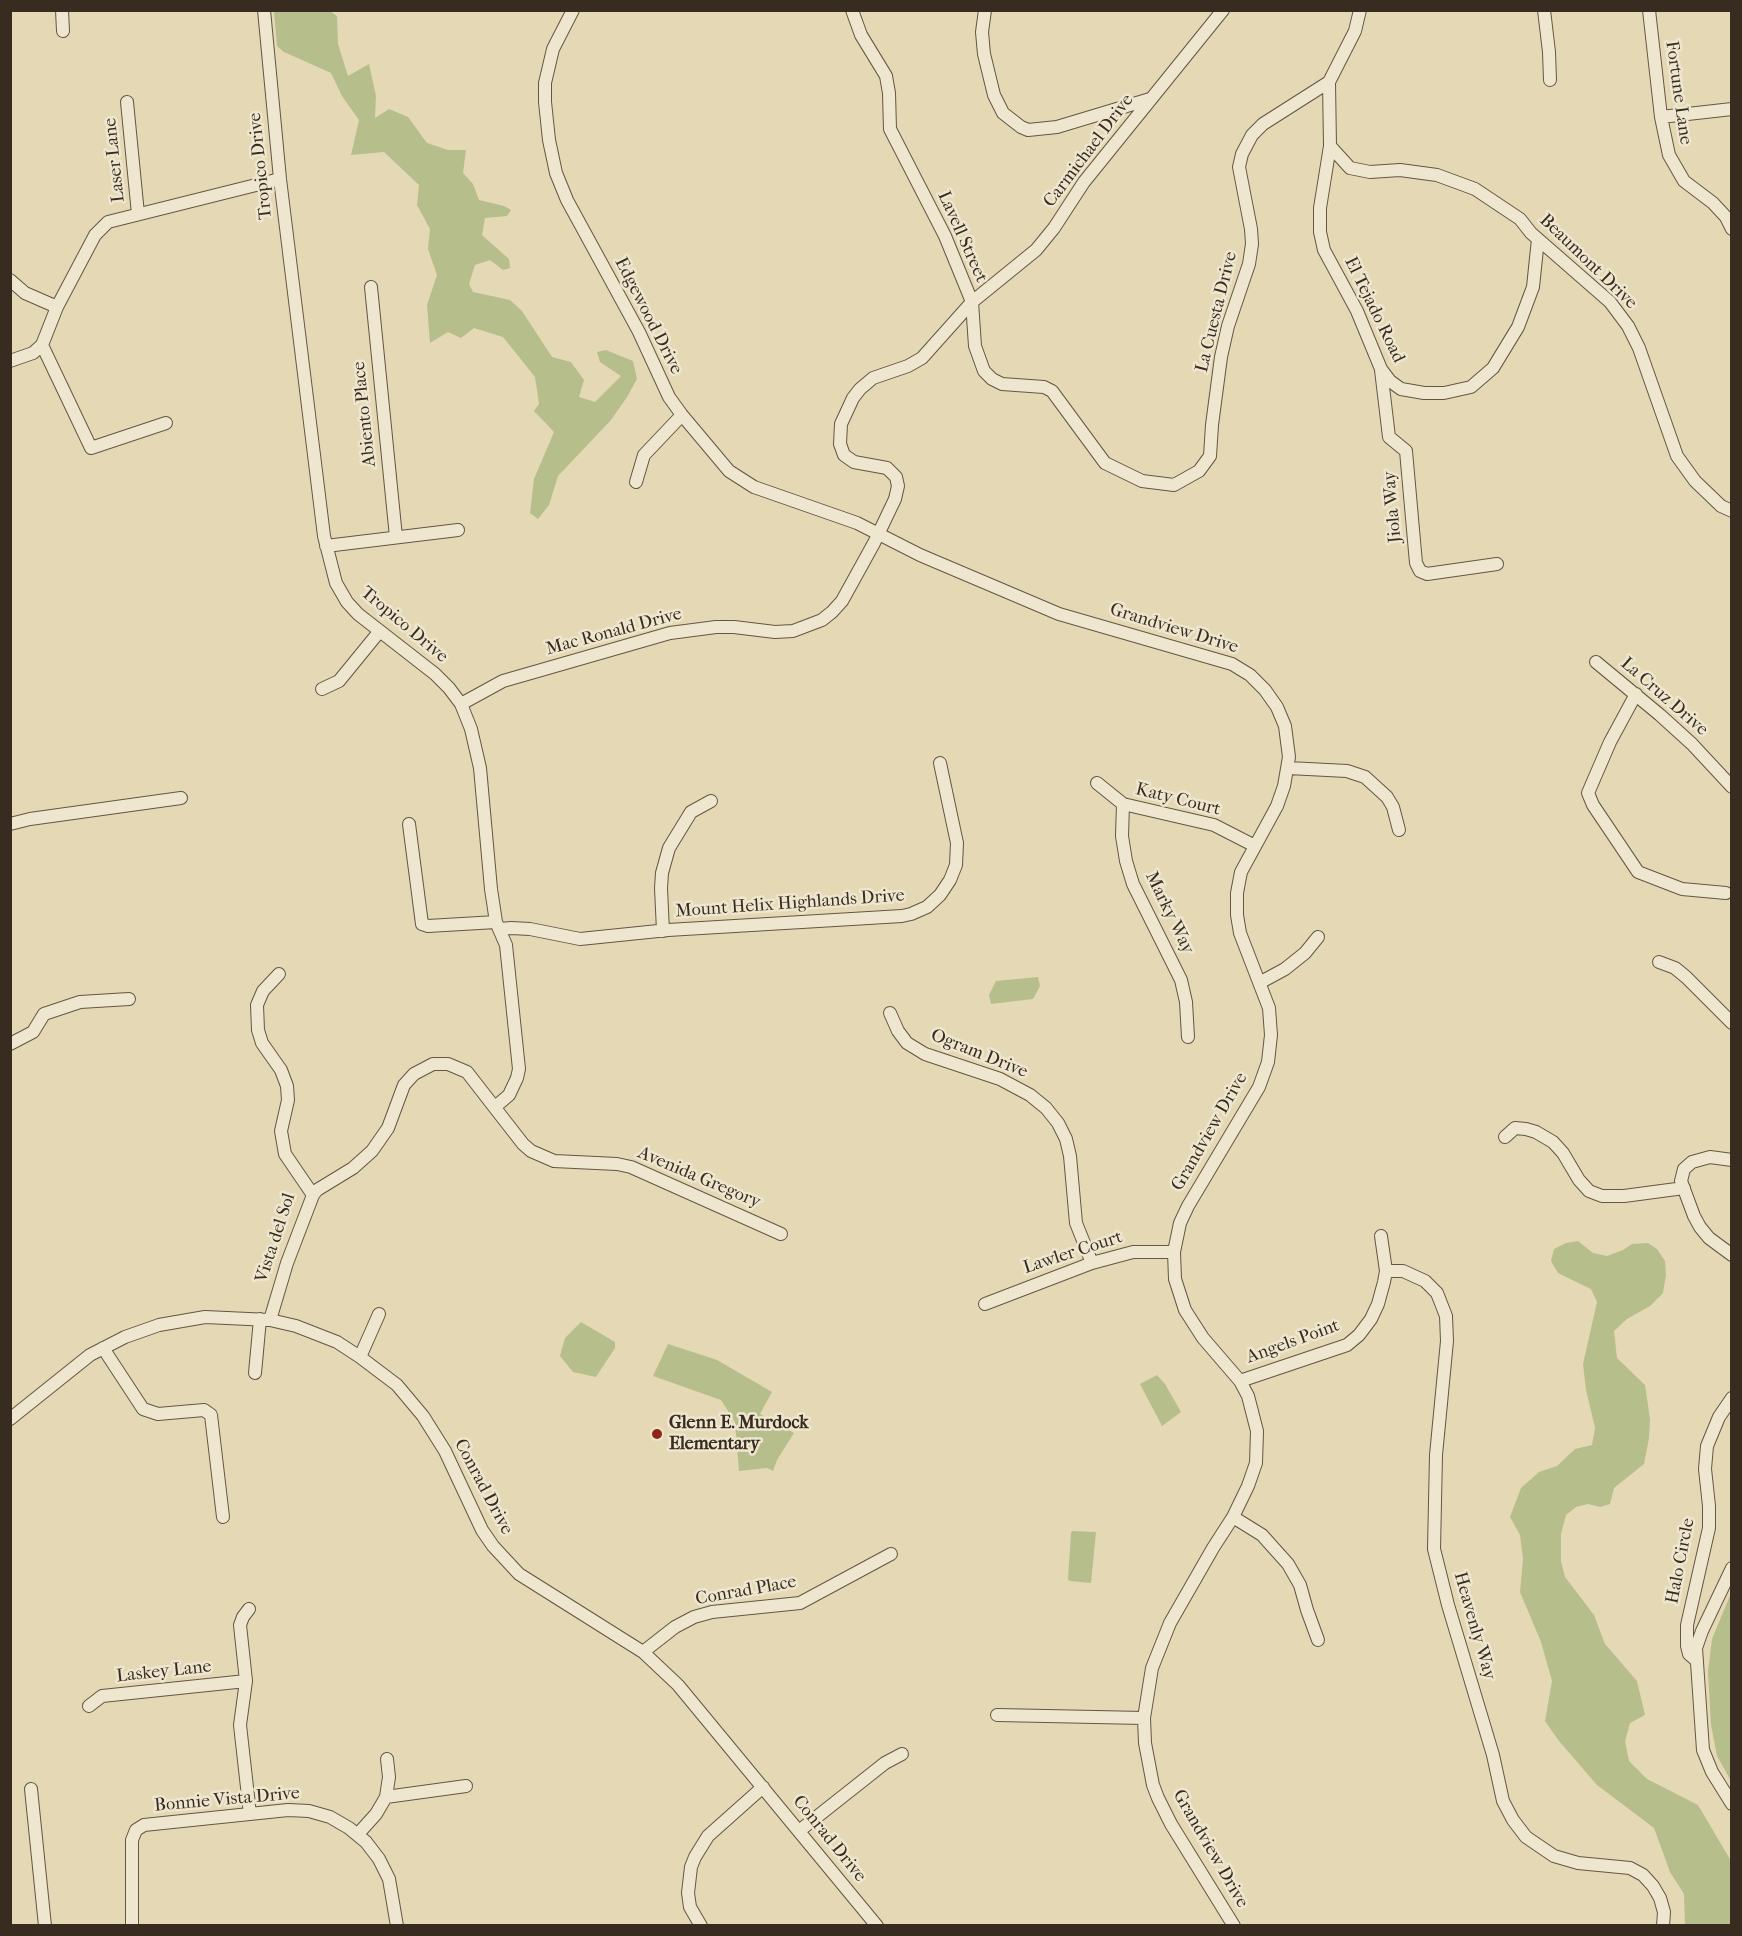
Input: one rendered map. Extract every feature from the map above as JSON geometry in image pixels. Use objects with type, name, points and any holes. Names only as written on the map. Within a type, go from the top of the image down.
[{"type":"street","points":[[62,10],[63,31]]},
{"type":"street","name":"Tropico Drive","points":[[264,10],[280,179],[326,546],[336,583],[347,602],[358,614],[435,674],[461,704],[471,729],[480,768],[498,926],[506,945],[519,1069],[509,1095],[495,1107]]},
{"type":"street","name":"Edgewood Drive","points":[[573,10],[555,44],[546,73],[545,102],[552,162],[567,200],[639,332],[669,397],[723,464],[744,482],[764,492],[834,514],[879,533]]},
{"type":"street","name":"Lavell Street","points":[[852,10],[861,35],[886,76],[890,129],[945,236],[972,302],[922,358],[866,383],[853,398],[844,415],[840,432],[840,444],[844,455],[854,462],[887,468],[897,481],[895,499],[879,533]]},
{"type":"street","points":[[985,10],[983,43],[994,95],[1003,112],[1021,127],[1028,130],[1057,127],[1151,99]]},
{"type":"street","name":"Carmichael Drive","points":[[972,302],[1036,250],[1084,182],[1223,10]]},
{"type":"street","name":"El Tejado Road","points":[[1360,10],[1355,31],[1329,82],[1330,146],[1320,208],[1320,232],[1324,250],[1358,311],[1381,369],[1390,381],[1401,389],[1424,393],[1444,393],[1471,387],[1494,368],[1518,327],[1533,287],[1538,239]]},
{"type":"street","points":[[1544,10],[1550,80]]},
{"type":"street","name":"Fortune Lane","points":[[1649,10],[1661,117],[1669,155],[1678,173],[1692,188],[1713,203],[1726,217],[1731,229]]},
{"type":"street","name":"La Cuesta Drive","points":[[972,302],[975,346],[981,366],[992,379],[1002,384],[1044,387],[1052,391],[1105,463],[1142,481],[1174,485],[1193,476],[1204,466],[1210,456],[1221,357],[1228,326],[1251,254],[1251,229],[1239,167],[1242,154],[1252,135],[1263,124],[1329,82]]},
{"type":"street","name":"Laser Lane","points":[[127,102],[138,214]]},
{"type":"street","points":[[1661,117],[1731,109]]},
{"type":"street","name":"Beaumont Drive","points":[[1330,146],[1350,168],[1370,172],[1400,170],[1437,175],[1475,189],[1520,219],[1538,239],[1610,302],[1628,326],[1639,348],[1677,456],[1695,481],[1721,506],[1731,511]]},
{"type":"street","points":[[10,361],[33,353],[42,345],[57,307],[95,235],[108,222],[280,179]]},
{"type":"street","points":[[10,280],[25,293],[57,307]]},
{"type":"street","name":"Abiento Place","points":[[371,287],[396,537]]},
{"type":"street","points":[[42,345],[91,448],[166,423]]},
{"type":"street","name":"Jiola Way","points":[[1381,369],[1389,437],[1406,451],[1416,563],[1420,571],[1427,574],[1497,564]]},
{"type":"street","points":[[636,482],[644,455],[682,415]]},
{"type":"street","points":[[326,546],[458,530]]},
{"type":"street","name":"Mac Ronald Drive","points":[[461,704],[503,681],[670,633],[716,627],[775,632],[792,631],[822,620],[842,601],[879,533]]},
{"type":"street","name":"Grandview Drive","points":[[879,533],[920,555],[1059,614],[1223,660],[1242,669],[1265,690],[1277,707],[1288,737],[1288,768],[1277,806],[1241,872],[1236,904],[1243,941],[1261,982],[1269,1008],[1271,1035],[1264,1075],[1188,1206],[1180,1223],[1174,1252],[1175,1279],[1185,1310],[1203,1338],[1240,1381],[1248,1396],[1256,1421],[1257,1451],[1252,1475],[1233,1517],[1170,1623],[1152,1668],[1144,1718],[1145,1743],[1153,1785],[1158,1798],[1171,1824],[1234,1926]]},
{"type":"street","points":[[322,689],[339,681],[379,632]]},
{"type":"street","name":"La Cruz Drive","points":[[1596,662],[1692,744],[1731,787]]},
{"type":"street","points":[[1636,694],[1610,742],[1588,793],[1638,872],[1682,890],[1726,893]]},
{"type":"street","name":"Mount Helix Highlands Drive","points":[[409,824],[422,924],[428,926],[530,928],[580,939],[663,931],[902,916],[927,907],[946,888],[954,872],[957,843],[940,763]]},
{"type":"street","points":[[1288,768],[1347,771],[1365,777],[1387,797],[1393,807],[1399,830]]},
{"type":"street","name":"Katy Court","points":[[1097,783],[1124,804],[1214,825],[1255,846]]},
{"type":"street","points":[[10,824],[30,819],[181,798]]},
{"type":"street","points":[[663,931],[662,873],[669,848],[691,812],[711,801]]},
{"type":"street","name":"Marky Way","points":[[1124,804],[1122,836],[1129,873],[1181,980],[1186,1002],[1188,1037]]},
{"type":"street","points":[[1261,982],[1285,969],[1305,953],[1318,937]]},
{"type":"street","points":[[1659,962],[1675,968],[1686,977],[1731,1023]]},
{"type":"street","name":"Vista del Sol","points":[[255,1373],[265,1320],[313,1195],[285,1154],[281,1131],[288,1100],[287,1086],[280,1070],[262,1043],[258,1030],[260,998],[263,991],[279,974]]},
{"type":"street","points":[[10,1044],[33,1032],[44,1014],[80,1002],[129,999]]},
{"type":"street","name":"Ogram Drive","points":[[890,1013],[898,1031],[907,1043],[925,1054],[1000,1079],[1030,1095],[1046,1108],[1058,1123],[1066,1139],[1070,1156],[1076,1223],[1092,1263]]},
{"type":"street","name":"Avenida Gregory","points":[[313,1195],[317,1190],[353,1168],[372,1151],[388,1128],[405,1085],[414,1074],[426,1066],[440,1064],[461,1068],[467,1072],[523,1144],[531,1151],[554,1161],[617,1164],[631,1167],[781,1233]]},
{"type":"street","points":[[1505,1137],[1515,1128],[1526,1129],[1554,1142],[1579,1180],[1589,1191],[1602,1196],[1624,1196],[1684,1188]]},
{"type":"street","points":[[1731,1160],[1710,1157],[1692,1162],[1682,1175],[1684,1188],[1700,1227],[1709,1238],[1731,1255]]},
{"type":"street","name":"Angels Point","points":[[1240,1381],[1347,1345],[1359,1335],[1371,1319],[1382,1293],[1386,1271],[1380,1236]]},
{"type":"street","name":"Lawler Court","points":[[985,1304],[1092,1263],[1133,1252],[1174,1252]]},
{"type":"street","name":"Heavenly Way","points":[[1386,1271],[1402,1271],[1425,1281],[1441,1300],[1446,1316],[1447,1341],[1436,1455],[1434,1549],[1503,1801],[1513,1820],[1526,1837],[1554,1856],[1578,1863],[1629,1868],[1642,1875],[1653,1886],[1660,1898],[1664,1912],[1663,1926]]},
{"type":"street","points":[[360,1357],[380,1314]]},
{"type":"street","name":"Conrad Drive","points":[[13,1416],[90,1355],[125,1337],[159,1324],[205,1317],[265,1320],[296,1326],[326,1338],[360,1357],[397,1385],[423,1416],[445,1451],[482,1530],[493,1546],[519,1574],[643,1652],[678,1685],[877,1926]]},
{"type":"street","points":[[103,1348],[143,1409],[158,1414],[204,1410],[211,1415],[223,1517]]},
{"type":"street","name":"Halo Circle","points":[[1697,1661],[1689,1654],[1687,1625],[1709,1527],[1705,1469],[1707,1446],[1719,1417],[1731,1398]]},
{"type":"street","points":[[1233,1517],[1262,1535],[1288,1563],[1300,1585],[1306,1610],[1318,1640]]},
{"type":"street","name":"Conrad Place","points":[[643,1652],[675,1627],[694,1617],[712,1612],[800,1603],[891,1554]]},
{"type":"street","points":[[1731,1568],[1696,1648],[1703,1750],[1712,1772],[1731,1804]]},
{"type":"street","points":[[249,1609],[240,1625],[246,1682],[240,1725],[250,1814]]},
{"type":"street","name":"Laskey Lane","points":[[89,1706],[102,1696],[246,1682]]},
{"type":"street","points":[[997,1715],[1144,1718]]},
{"type":"street","points":[[798,1831],[885,1763],[902,1754]]},
{"type":"street","points":[[358,1834],[376,1814],[386,1797],[389,1777],[387,1759]]},
{"type":"street","points":[[386,1797],[466,1786]]},
{"type":"street","points":[[701,1926],[690,1907],[688,1893],[691,1868],[695,1857],[708,1836],[763,1788]]},
{"type":"street","points":[[31,1789],[45,1926]]},
{"type":"street","name":"Bonnie Vista Drive","points":[[132,1926],[132,1840],[136,1830],[144,1825],[288,1810],[309,1811],[340,1822],[358,1834],[373,1850],[389,1879],[397,1926]]},
{"type":"green space","points":[[274,11],[330,11],[337,16],[338,44],[348,76],[369,64],[376,96],[375,118],[389,109],[408,117],[427,143],[448,150],[466,150],[463,173],[473,184],[479,200],[511,210],[507,216],[485,218],[482,235],[509,259],[510,268],[503,270],[490,260],[475,265],[469,284],[473,292],[510,300],[522,311],[552,357],[571,362],[584,380],[579,397],[595,402],[621,376],[600,362],[597,352],[606,350],[633,361],[637,379],[627,397],[611,420],[558,476],[549,505],[538,519],[530,513],[534,479],[554,432],[534,411],[539,404],[535,377],[503,337],[474,328],[461,338],[448,332],[430,343],[427,305],[437,275],[428,249],[430,229],[417,205],[419,185],[384,152],[351,155],[359,120],[342,96],[331,73],[284,52],[277,46]]},
{"type":"green space","points":[[1038,977],[1040,986],[1033,999],[991,1004],[989,995],[996,981]]},
{"type":"green space","points":[[1578,1241],[1593,1253],[1607,1256],[1632,1244],[1648,1243],[1657,1249],[1665,1261],[1666,1275],[1663,1293],[1650,1306],[1627,1319],[1614,1331],[1617,1358],[1645,1385],[1650,1419],[1644,1464],[1614,1488],[1610,1504],[1600,1507],[1588,1504],[1576,1507],[1566,1515],[1561,1534],[1561,1561],[1565,1577],[1594,1615],[1605,1644],[1637,1681],[1645,1715],[1630,1723],[1625,1741],[1629,1761],[1647,1779],[1698,1805],[1731,1861],[1731,1923],[1728,1925],[1685,1925],[1684,1894],[1670,1872],[1654,1828],[1597,1785],[1545,1721],[1552,1681],[1541,1642],[1520,1592],[1523,1559],[1520,1535],[1510,1517],[1521,1488],[1539,1472],[1557,1466],[1575,1449],[1592,1445],[1595,1428],[1586,1390],[1583,1364],[1597,1302],[1591,1289],[1558,1273],[1551,1261],[1554,1249],[1566,1243]]},
{"type":"green space","points":[[581,1322],[615,1342],[615,1348],[596,1377],[573,1372],[560,1356],[565,1338]]},
{"type":"green space","points":[[668,1344],[717,1360],[772,1392],[760,1414],[794,1433],[777,1460],[773,1471],[767,1468],[739,1471],[735,1422],[721,1400],[653,1376]]},
{"type":"green space","points":[[1157,1375],[1165,1384],[1181,1412],[1162,1426],[1140,1384]]},
{"type":"green space","points":[[1072,1531],[1096,1532],[1091,1583],[1068,1579]]},
{"type":"green space","points":[[1731,1593],[1731,1781],[1717,1756],[1711,1725],[1708,1672],[1712,1639]]},
{"type":"place","name":"Glenn E. Murdock Elementary","points":[[657,1434]]}]
